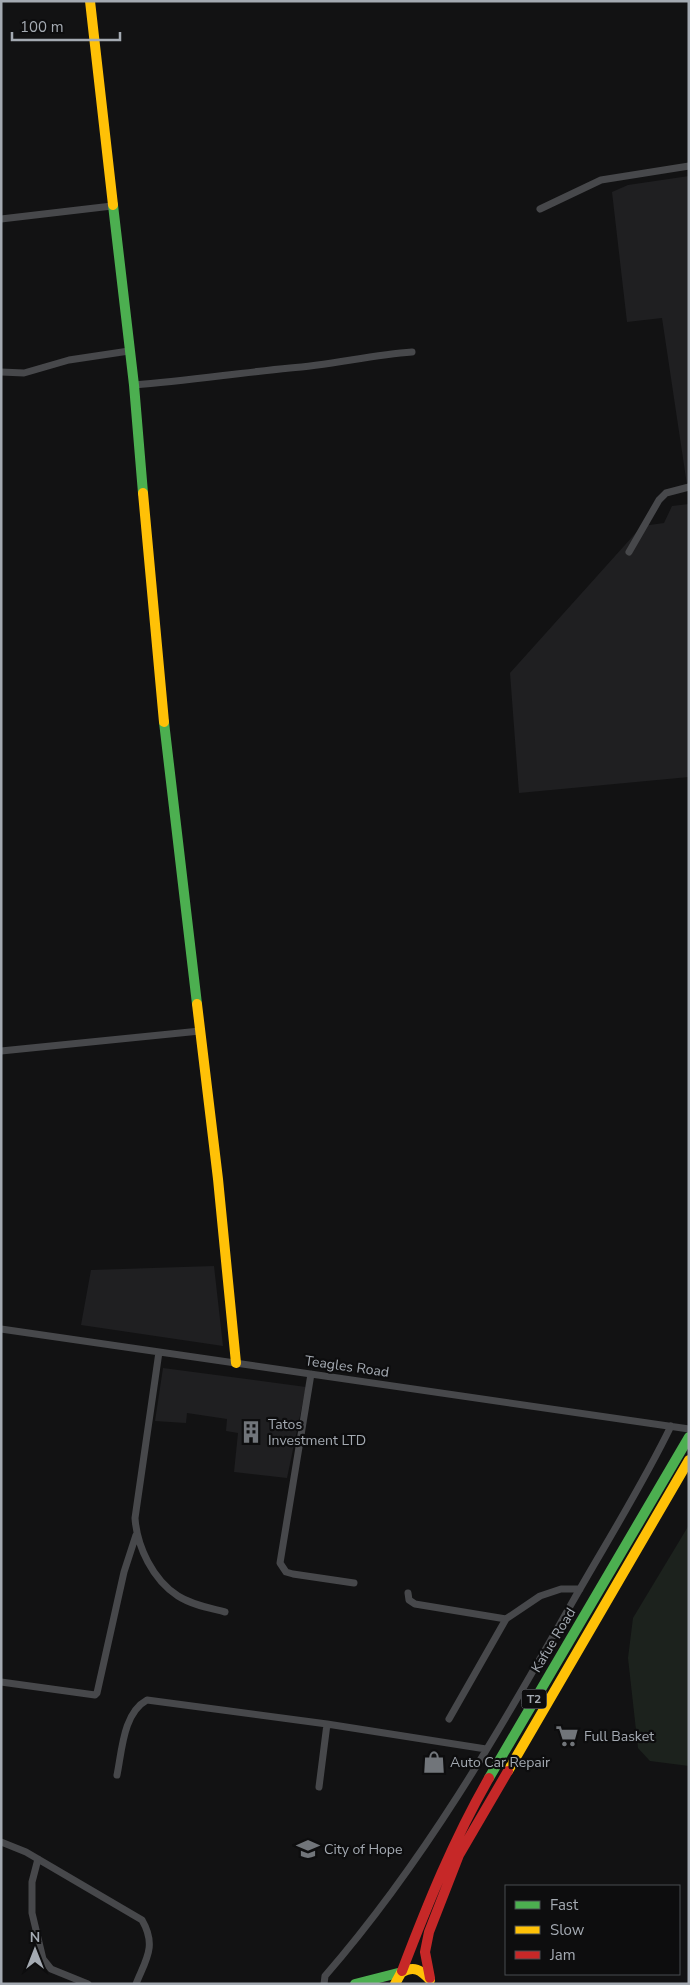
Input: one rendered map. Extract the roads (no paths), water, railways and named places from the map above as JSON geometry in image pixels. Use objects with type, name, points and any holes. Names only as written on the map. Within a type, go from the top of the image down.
[{"type":"street","points":[[90,1],[134,385],[160,690],[218,1179],[236,1363]]},
{"type":"street","points":[[540,209],[602,180],[689,166]]},
{"type":"street","points":[[1,219],[112,206]]},
{"type":"street","points":[[1,372],[24,373],[68,360],[129,351]]},
{"type":"street","points":[[134,385],[198,380],[258,370],[291,368],[412,352]]},
{"type":"street","points":[[629,552],[659,500],[666,493],[689,487]]},
{"type":"street","points":[[1,1051],[200,1031]]},
{"type":"street","name":"Teagles Road","points":[[1,1329],[689,1429]]},
{"type":"street","points":[[159,1352],[135,1518],[136,1535],[145,1558],[161,1581],[178,1596],[195,1604],[226,1612]]},
{"type":"street","points":[[311,1374],[280,1563],[286,1572],[293,1574],[354,1583]]},
{"type":"street","points":[[324,1984],[325,1976],[367,1928],[432,1838],[469,1780],[580,1589],[671,1426]]},
{"type":"street","name":"Kafue Road","points":[[395,1984],[402,1972],[442,1868],[465,1820],[536,1694],[689,1437]]},
{"type":"street","name":"Kafue Road","points":[[432,1982],[426,1952],[429,1932],[459,1855],[689,1460]]},
{"type":"street","points":[[1,1682],[97,1693],[124,1572],[136,1535]]},
{"type":"street","points":[[450,1719],[506,1618],[528,1603],[551,1592],[568,1588],[580,1589]]},
{"type":"street","points":[[408,1593],[409,1600],[414,1604],[506,1618]]},
{"type":"street","points":[[117,1775],[132,1714],[139,1704],[147,1700],[327,1724],[486,1749]]},
{"type":"street","points":[[319,1787],[327,1724]]},
{"type":"street","points":[[1,1842],[38,1859],[142,1920],[148,1930],[151,1948],[136,1984]]},
{"type":"street","points":[[38,1859],[32,1882],[32,1914],[43,1959],[51,1969],[88,1984]]},
{"type":"street","points":[[355,1984],[414,1968],[426,1973],[432,1982]]},
{"type":"place","name":"Tatos Investment LTD","points":[[251,1432]]},
{"type":"place","name":"Full Basket","points":[[567,1736]]},
{"type":"place","name":"Auto Car Repair","points":[[434,1762]]},
{"type":"place","name":"City of Hope","points":[[308,1849]]}]
